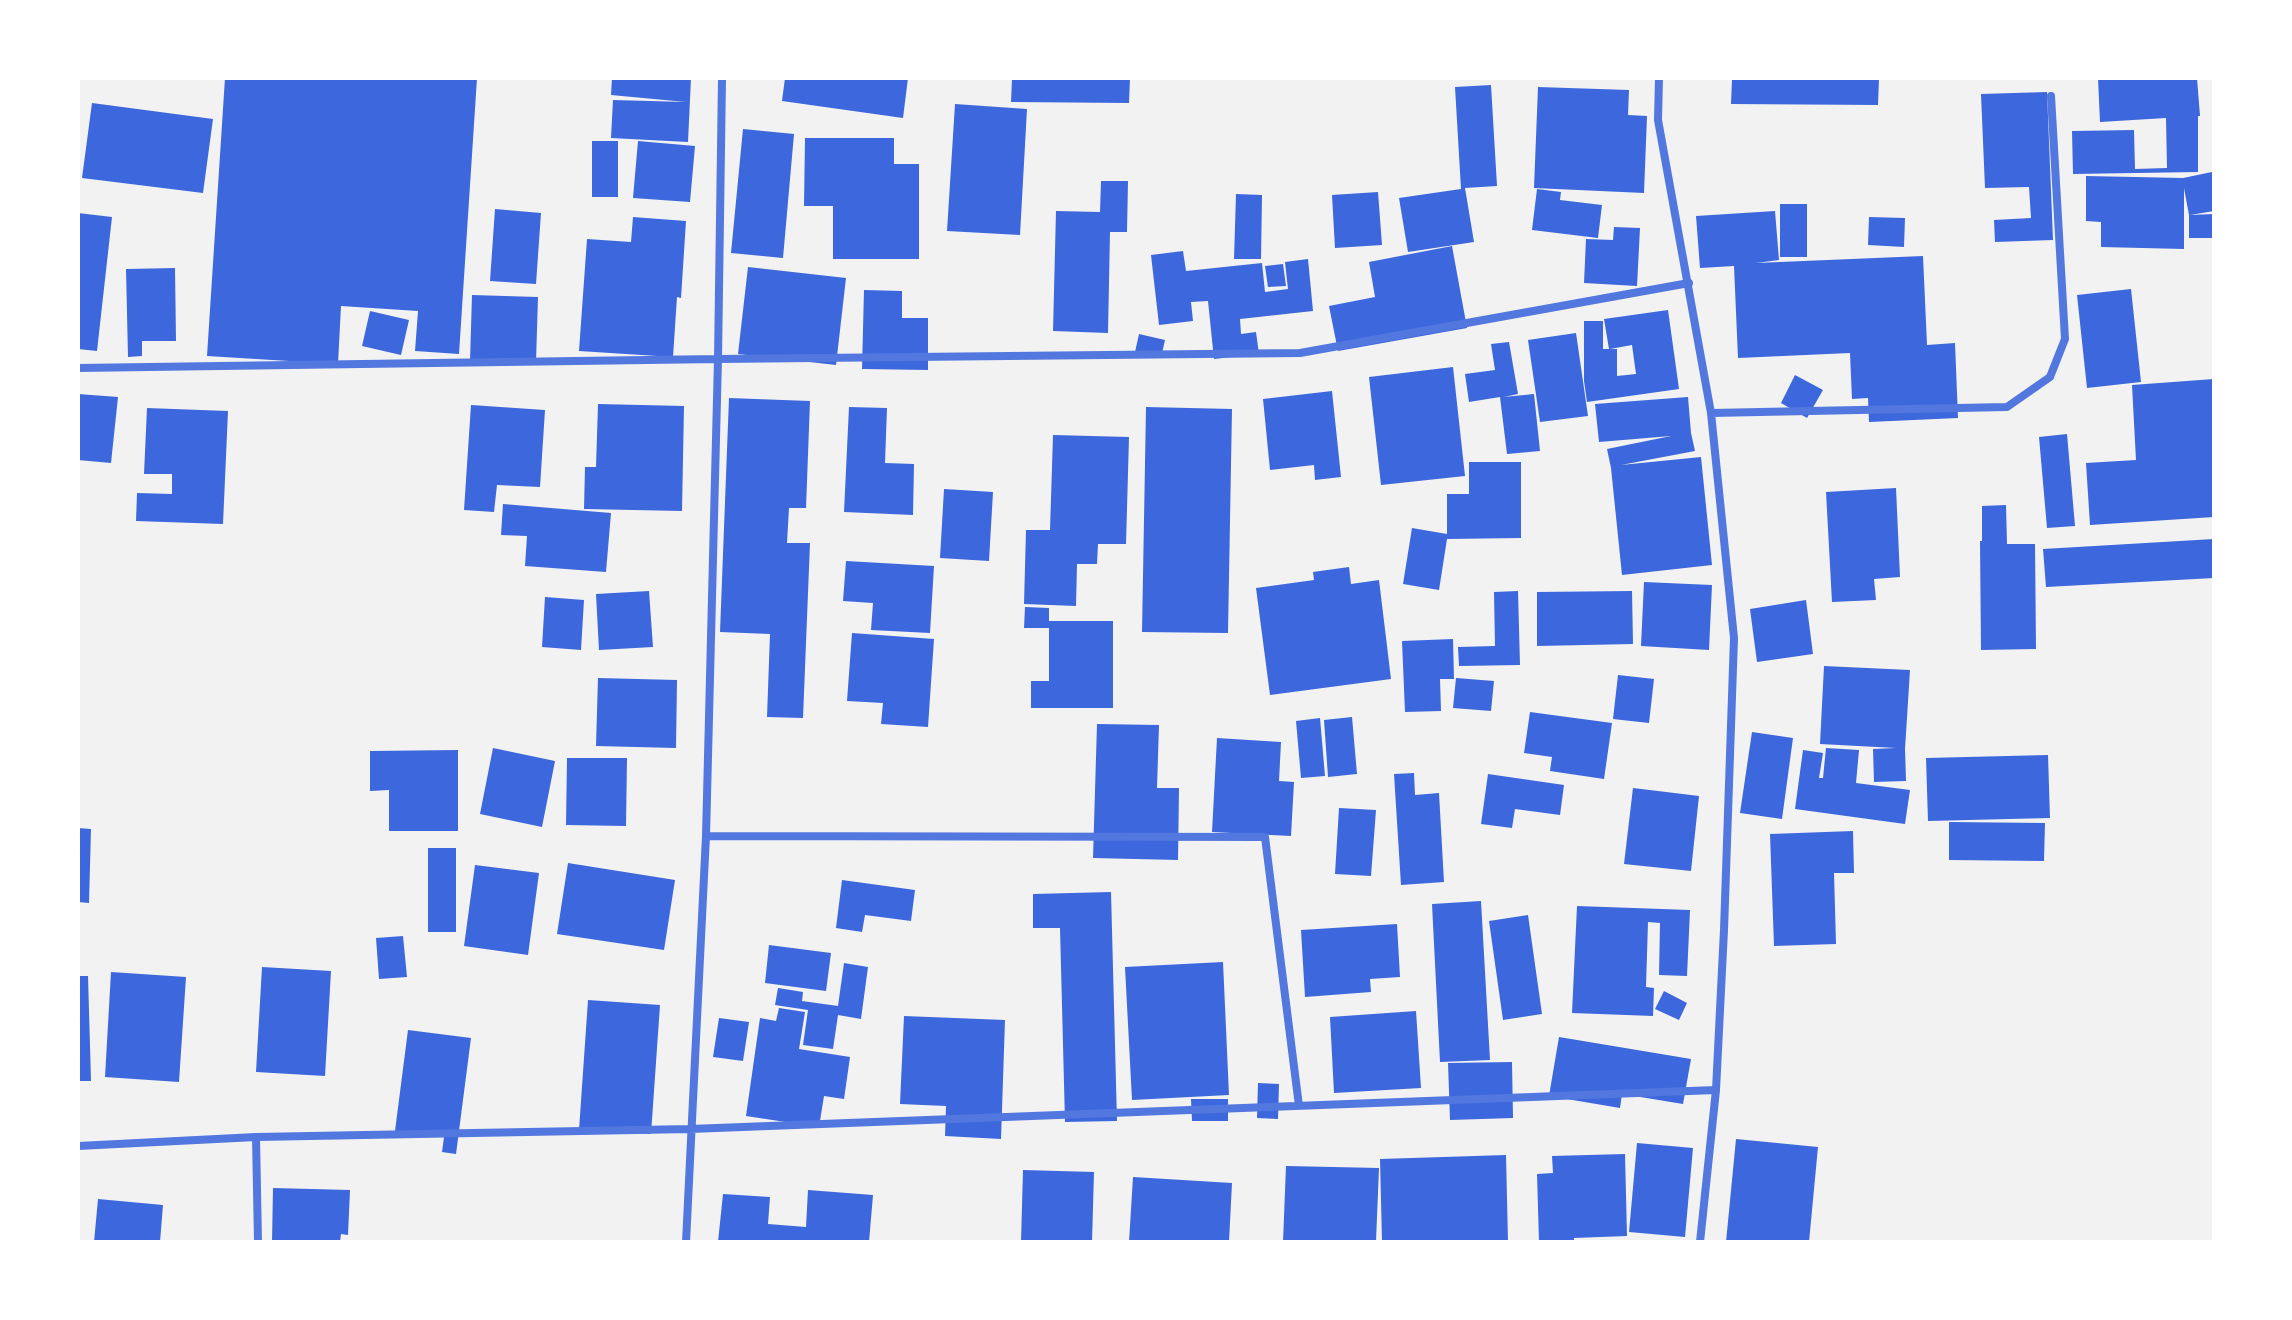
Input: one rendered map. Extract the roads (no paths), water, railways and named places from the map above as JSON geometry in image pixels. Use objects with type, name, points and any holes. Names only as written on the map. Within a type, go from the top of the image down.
[{"type":"street","points":[[686,1242],[706,836],[722,78]]},
{"type":"street","points":[[1659,78],[1658,120],[1711,413],[1734,638],[1716,1090],[1700,1242]]},
{"type":"street","points":[[1711,413],[2007,407],[2050,377],[2065,339],[2051,96]]},
{"type":"street","points":[[78,368],[1300,353],[1689,283]]},
{"type":"street","points":[[706,836],[1265,837],[1299,1106]]},
{"type":"street","points":[[78,1146],[256,1137],[690,1129],[1716,1090]]},
{"type":"street","points":[[256,1137],[258,1242]]}]
